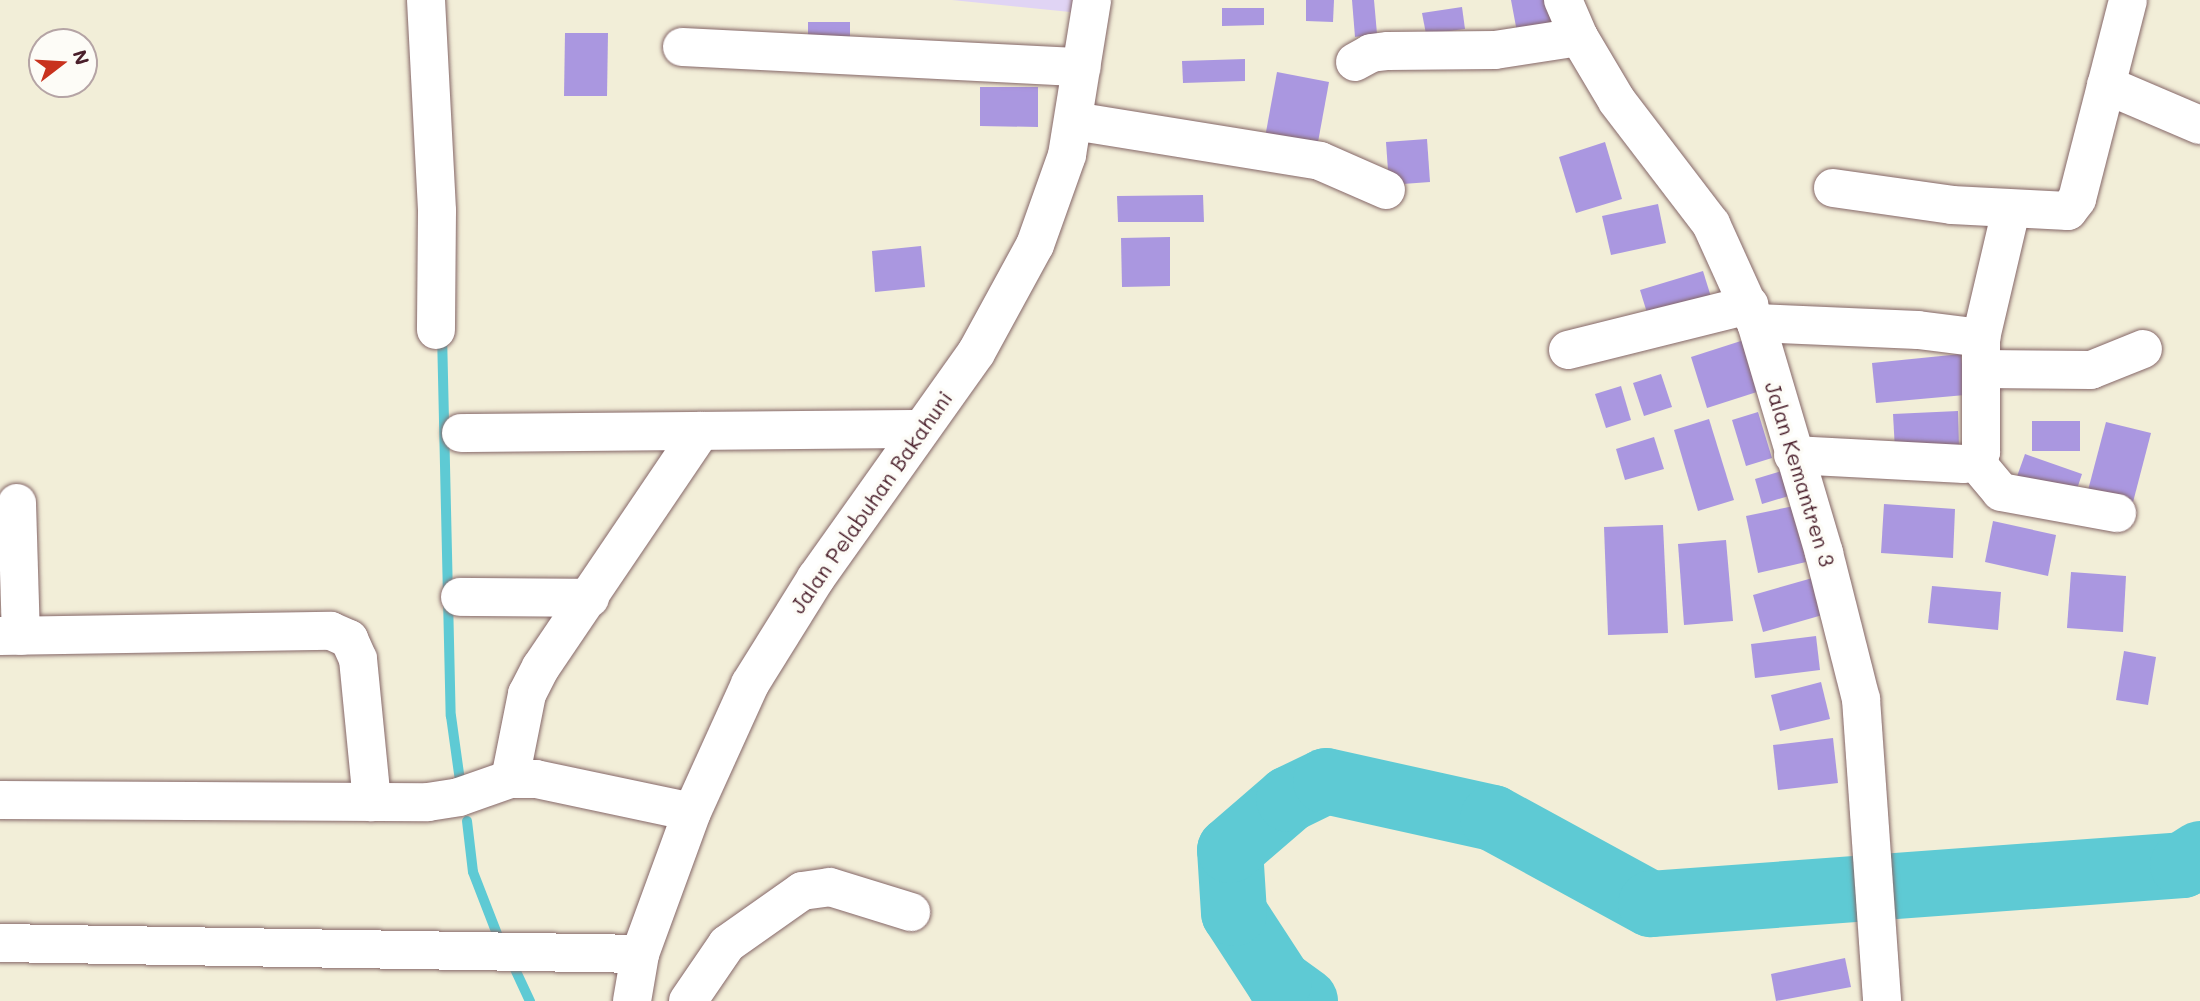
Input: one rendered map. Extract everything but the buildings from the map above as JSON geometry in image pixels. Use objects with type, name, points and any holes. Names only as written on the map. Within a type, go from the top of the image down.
[{"type":"street","points":[[426,0],[437,211],[436,330]]},
{"type":"street","name":"Jalan Pelabuhan Bakahuni","points":[[632,1001],[640,954],[692,812],[750,684],[816,578],[976,353],[1035,245],[1068,155],[1093,0]]},
{"type":"street","name":"Jalan Kemantren 3","points":[[1563,0],[1578,37],[1617,101],[1711,224],[1752,314],[1849,642],[1868,749],[1882,1001]]},
{"type":"street","points":[[1833,188],[2011,209],[2062,212],[2073,205],[2128,0]]},
{"type":"street","points":[[1355,62],[1371,53],[1388,51],[1495,50],[1578,37]]},
{"type":"street","points":[[682,47],[1082,67]]},
{"type":"street","points":[[2106,85],[2200,125]]},
{"type":"street","points":[[1074,121],[1320,161],[1386,190]]},
{"type":"street","points":[[1793,455],[1964,464],[1975,461],[1981,452],[1982,353],[2011,209]]},
{"type":"street","points":[[1568,350],[1752,314],[1918,330],[1982,353],[2091,370],[2143,349]]},
{"type":"street","points":[[461,433],[920,429]]},
{"type":"street","points":[[510,779],[527,694],[701,431]]},
{"type":"street","points":[[1975,461],[2001,492],[2116,513]]},
{"type":"street","points":[[17,503],[10,636],[331,631],[349,639],[358,659],[372,802]]},
{"type":"street","points":[[460,597],[590,598]]},
{"type":"street","points":[[0,800],[372,802],[459,797],[510,779],[536,779],[692,812]]},
{"type":"street","points":[[688,1001],[727,944],[809,888],[830,887],[911,912]]},
{"type":"street","points":[[0,943],[640,954]]},
{"type":"shaded area","points":[[952,0],[1082,0],[1080,13]]},
{"type":"waterway","points":[[442,333],[451,716],[460,781]]},
{"type":"waterway","points":[[1305,1001],[1279,982],[1234,913],[1230,850],[1289,799],[1326,781],[1493,818],[1651,904],[2183,865],[2200,854]]},
{"type":"waterway","points":[[467,821],[473,872],[499,939]]},
{"type":"waterway","points":[[514,967],[530,1001]]}]
